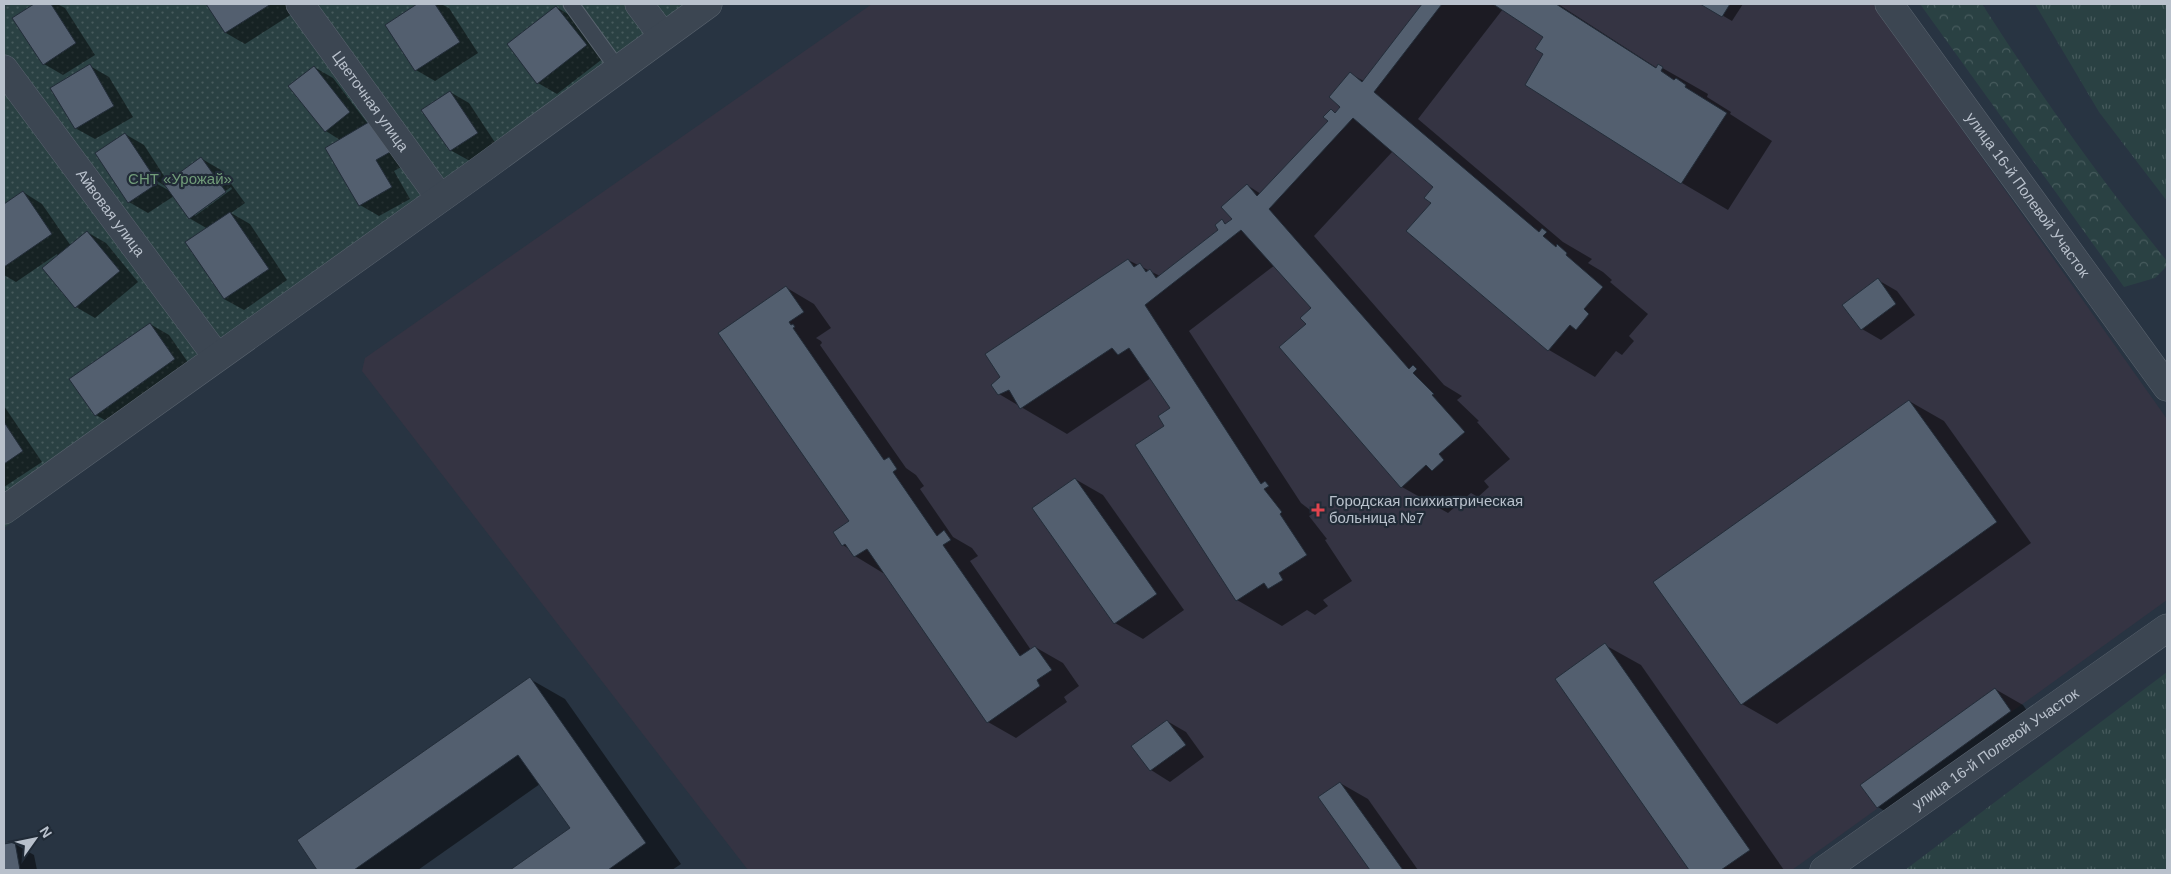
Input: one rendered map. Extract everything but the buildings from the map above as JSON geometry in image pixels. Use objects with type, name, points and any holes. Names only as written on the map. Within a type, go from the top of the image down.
[{"type":"street","name":"Цветочная улица","points":[[300,4],[440,198]]},
{"type":"street","points":[[639,4],[663,36]]},
{"type":"street","points":[[4,510],[708,4]]},
{"type":"street","name":"улица 16-й Полевой Участок","points":[[1888,4],[2167,387]]},
{"type":"street","name":"Айвовая улица","points":[[4,69],[217,357]]},
{"type":"street","name":"улица 16-й Полевой Участок","points":[[1824,870],[2167,628]]},
{"type":"lane","points":[[571,4],[618,69]]},
{"type":"shaded area","name":"Городская психиатрическая больница №7","points":[[872,4],[1873,4],[2167,419],[2167,600],[1792,870],[748,870],[362,371],[365,358]]},
{"type":"green space","name":"СНТ «Урожай»","points":[[4,4],[711,4],[4,528]]},
{"type":"green space","points":[[1920,4],[1982,4],[2071,135],[2167,261],[2167,266],[2155,278],[2124,287]]},
{"type":"green space","points":[[2035,4],[2167,4],[2167,201],[2099,112]]},
{"type":"green space","points":[[2167,672],[2167,870],[1905,870]]},
{"type":"place","name":"Городская психиатрическая больница №7","points":[[1318,510]]}]
